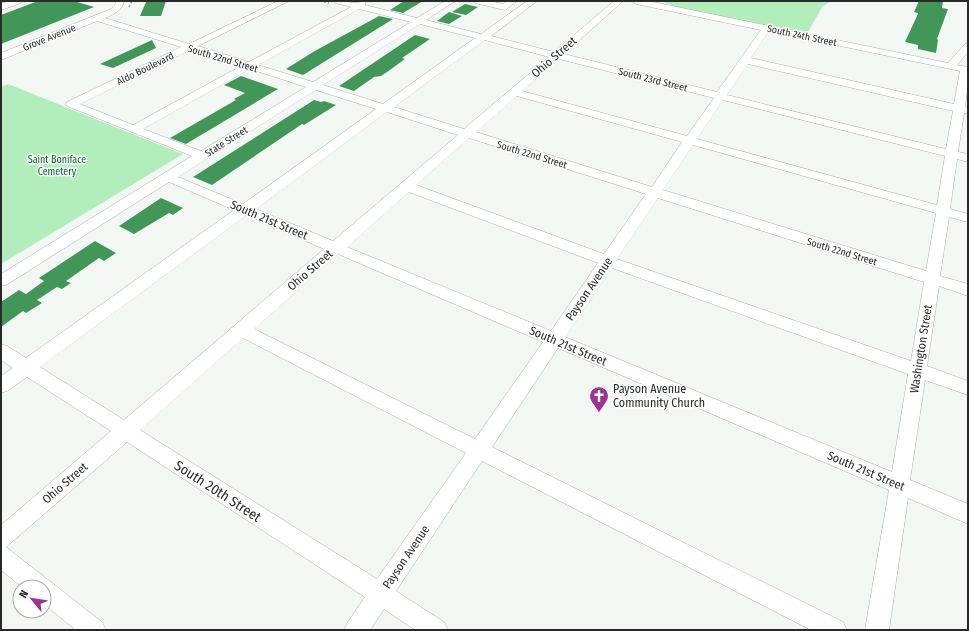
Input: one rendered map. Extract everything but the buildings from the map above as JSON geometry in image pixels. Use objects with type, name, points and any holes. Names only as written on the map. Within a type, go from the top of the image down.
[{"type":"street","points":[[1,7],[18,1]]},
{"type":"street","name":"Grove Avenue","points":[[1,57],[97,18],[117,8],[120,1]]},
{"type":"street","name":"Aldo Boulevard","points":[[134,129],[71,104],[285,1]]},
{"type":"street","name":"South 23rd Street","points":[[338,1],[363,4],[419,21],[968,158]]},
{"type":"street","name":"State Street","points":[[1,281],[452,1]]},
{"type":"street","points":[[478,1],[505,7],[513,1]]},
{"type":"street","points":[[1,386],[533,1]]},
{"type":"street","name":"Ohio Street","points":[[1,539],[618,1]]},
{"type":"street","name":"South 24th Street","points":[[636,1],[961,68]]},
{"type":"street","points":[[134,129],[363,4]]},
{"type":"street","name":"South 22nd Street","points":[[97,18],[968,290]]},
{"type":"street","name":"Payson Avenue","points":[[356,630],[767,28]]},
{"type":"street","points":[[961,68],[968,46]]},
{"type":"street","points":[[745,60],[963,110]]},
{"type":"street","name":"Washington Street","points":[[877,630],[951,154],[963,110],[961,68]]},
{"type":"street","points":[[514,92],[968,218]]},
{"type":"street","points":[[134,129],[202,156]]},
{"type":"street","name":"South 21st Street","points":[[168,177],[968,514]]},
{"type":"street","points":[[406,186],[608,261],[968,388]]},
{"type":"street","points":[[241,330],[836,630]]},
{"type":"street","name":"South 20th Street","points":[[1,351],[436,630]]},
{"type":"street","points":[[1,556],[30,579]]},
{"type":"street","points":[[52,596],[94,630]]},
{"type":"green space","points":[[661,1],[831,1],[822,7],[806,36],[686,11]]},
{"type":"green space","name":"Saint Boniface Cemetery","points":[[8,84],[183,154],[1,264],[1,87]]},
{"type":"place","name":"Payson Avenue Community Church","points":[[599,413]]}]
